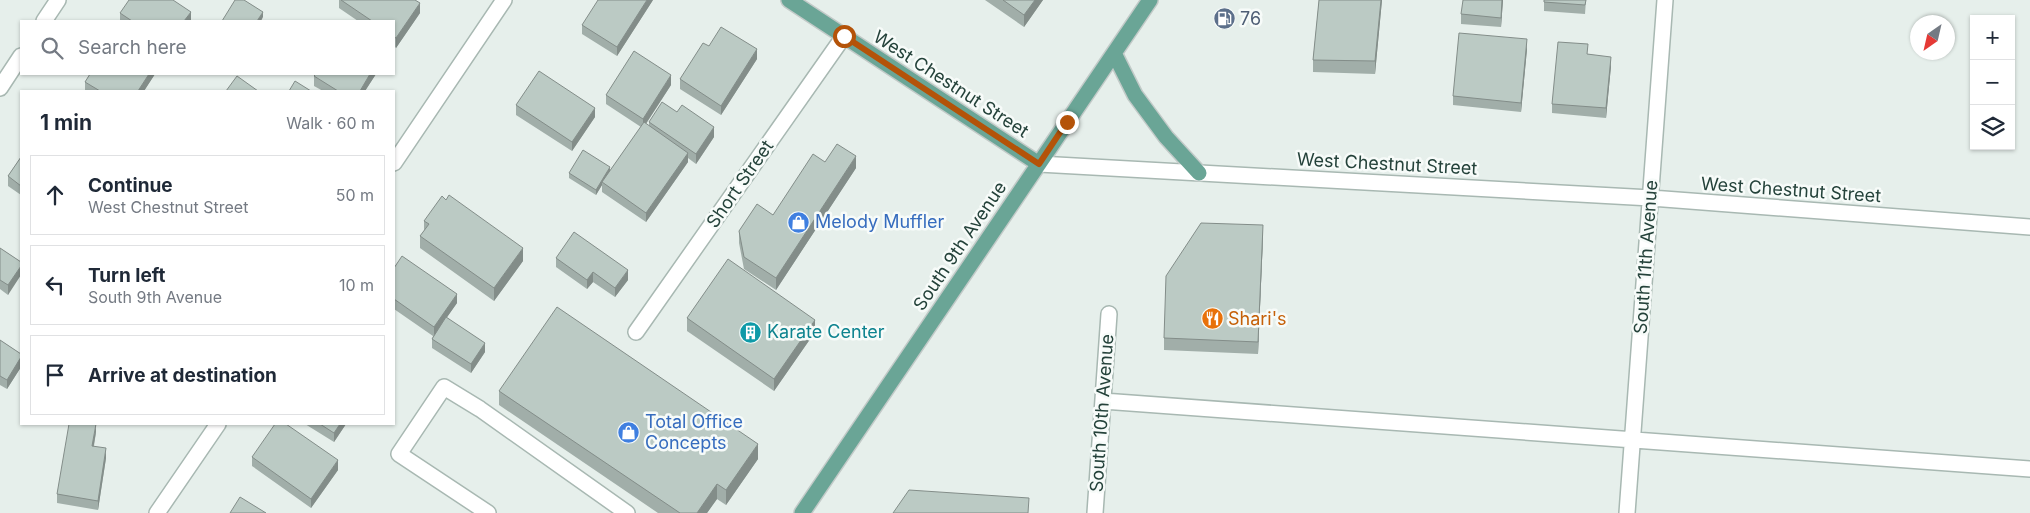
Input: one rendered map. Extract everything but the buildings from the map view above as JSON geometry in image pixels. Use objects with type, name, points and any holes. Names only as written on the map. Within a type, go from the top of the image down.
[{"type":"main road","name":"West Chestnut Street","points":[[789,0],[1039,164]]},
{"type":"main road","name":"South 9th Avenue","points":[[802,513],[1150,0]]},
{"type":"main road","points":[[1114,53],[1135,96],[1166,137],[1199,172]]},
{"type":"street","points":[[45,20],[58,0]]},
{"type":"street","points":[[395,162],[504,0]]},
{"type":"street","name":"South 11th Avenue","points":[[1627,513],[1665,0]]},
{"type":"street","name":"Short Street","points":[[636,332],[844,36]]},
{"type":"street","points":[[0,88],[20,58]]},
{"type":"street","name":"West Chestnut Street","points":[[1039,164],[1650,198],[2030,227]]},
{"type":"street","name":"South 10th Avenue","points":[[1095,513],[1109,314]]},
{"type":"street","points":[[488,513],[399,454],[444,387],[480,409],[627,513]]},
{"type":"street","points":[[1103,401],[1632,442],[2030,469]]},
{"type":"street","points":[[157,513],[217,425]]},
{"type":"place","name":"76","points":[[1224,19]]},
{"type":"place","name":"Melody Muffler","points":[[799,222]]},
{"type":"place","name":"Shari's","points":[[1212,319]]},
{"type":"place","name":"Karate Center","points":[[751,332]]},
{"type":"place","name":"Total Office Concepts","points":[[629,432]]},
{"type":"route","points":[[844,36],[1039,164],[1067,122]]}]
